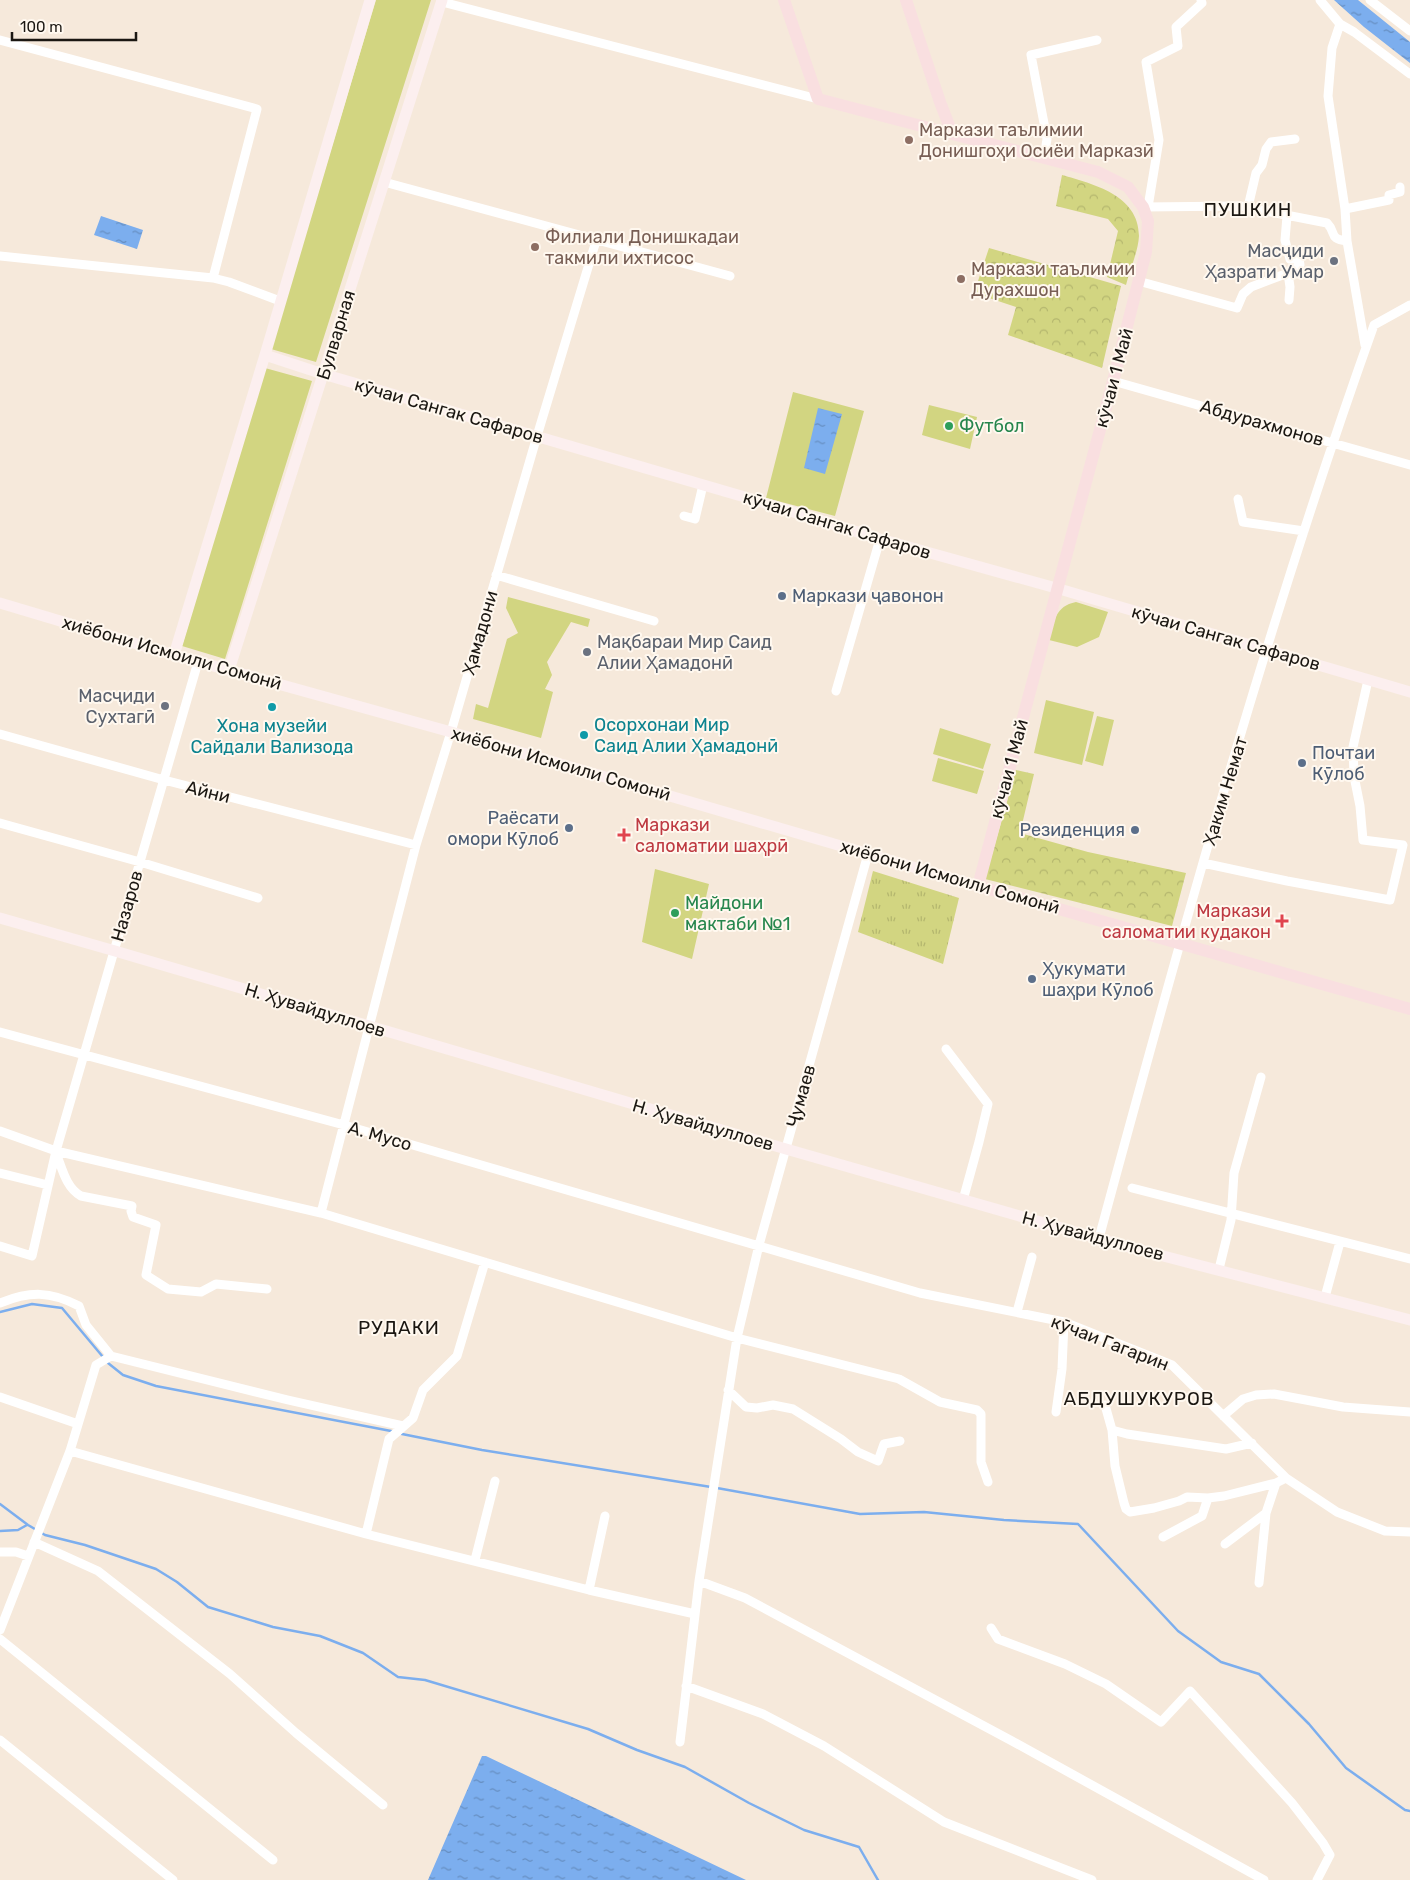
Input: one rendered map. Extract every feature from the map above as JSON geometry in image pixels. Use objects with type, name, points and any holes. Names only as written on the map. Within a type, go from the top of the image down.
[{"type":"main road","points":[[784,0],[818,99]]},
{"type":"main road","points":[[906,0],[952,133]]},
{"type":"main road","name":"кӯчаи 1 Май","points":[[818,99],[1098,172],[1128,187],[1146,207],[1148,236],[1138,281],[978,886]]},
{"type":"main road","name":"хиёбони Исмоили Сомонӣ","points":[[978,886],[1410,1009]]},
{"type":"street","points":[[174,655],[370,0]]},
{"type":"street","points":[[1202,0],[1202,3],[1176,27],[1178,46],[1146,62],[1160,140],[1146,207],[1248,207],[1327,223],[1330,226],[1333,237],[1337,240],[1347,241]]},
{"type":"street","points":[[1320,0],[1340,24],[1354,32],[1410,74]]},
{"type":"street","points":[[1370,0],[1410,31]]},
{"type":"street","points":[[442,1],[818,99]]},
{"type":"street","name":"Булварная","points":[[229,670],[442,1]]},
{"type":"street","points":[[1340,24],[1332,48],[1328,96],[1345,209],[1347,241],[1365,348]]},
{"type":"street","points":[[0,40],[256,109],[213,278]]},
{"type":"street","points":[[1044,158],[1047,138],[1031,55],[1097,40]]},
{"type":"street","points":[[1248,207],[1256,174],[1262,165],[1266,149],[1271,142],[1295,139]]},
{"type":"street","points":[[384,182],[730,276]]},
{"type":"street","points":[[1345,209],[1389,200],[1389,195],[1400,192],[1400,187]]},
{"type":"street","points":[[1138,281],[1236,308],[1242,294],[1251,287],[1288,274],[1300,265],[1299,259],[1290,259],[1285,240],[1286,216]]},
{"type":"street","name":"Ҳамадони","points":[[321,1213],[416,845],[452,732],[536,436],[596,241]]},
{"type":"street","points":[[0,256],[213,278],[280,301]]},
{"type":"street","points":[[1288,274],[1289,300]]},
{"type":"street","name":"Ҳаким Немат","points":[[1098,1238],[1179,943],[1331,443],[1374,325],[1410,304]]},
{"type":"street","name":"кӯчаи Сангак Сафаров","points":[[265,355],[323,374],[703,485],[880,539],[1056,588],[1410,692]]},
{"type":"street","name":"Абдурахмонов","points":[[1113,381],[1410,464]]},
{"type":"street","points":[[684,516],[695,519],[703,485]]},
{"type":"street","points":[[1238,499],[1243,522],[1304,531]]},
{"type":"street","points":[[836,691],[880,539]]},
{"type":"street","points":[[496,575],[654,621]]},
{"type":"street","name":"хиёбони Исмоили Сомонӣ","points":[[0,602],[198,662],[452,732],[978,886]]},
{"type":"street","name":"Назаров","points":[[0,1246],[32,1256],[56,1152],[83,1055],[115,951],[198,662]]},
{"type":"street","points":[[1203,863],[1390,900],[1403,845],[1364,840],[1354,776],[1353,747],[1368,680]]},
{"type":"street","name":"Айни","points":[[0,734],[164,780],[416,845]]},
{"type":"street","points":[[0,823],[140,862],[258,898]]},
{"type":"street","name":"Ҷумаев","points":[[680,1742],[699,1581],[737,1338],[759,1245],[868,854]]},
{"type":"street","name":"Н. Ҳувайдуллоев","points":[[0,918],[963,1200],[1098,1238],[1410,1320]]},
{"type":"street","name":"А. Мусо","points":[[0,1032],[344,1126],[759,1245]]},
{"type":"street","points":[[946,1049],[988,1104],[980,1142],[963,1200]]},
{"type":"street","points":[[1219,1270],[1231,1213],[1234,1173],[1261,1077]]},
{"type":"street","points":[[0,1131],[56,1152],[321,1213],[737,1338],[899,1379],[940,1402],[977,1410],[980,1414],[981,1462],[988,1482]]},
{"type":"street","points":[[56,1152],[69,1186],[75,1192],[82,1196],[132,1206],[133,1217],[156,1225],[146,1275],[168,1289],[201,1292],[216,1284],[267,1289]]},
{"type":"street","points":[[0,1173],[48,1185]]},
{"type":"street","points":[[1132,1188],[1410,1259]]},
{"type":"street","points":[[1325,1297],[1340,1242]]},
{"type":"street","name":"кӯчаи Гагарин","points":[[759,1245],[920,1293],[1064,1322],[1172,1365],[1286,1478],[1337,1512],[1385,1531],[1410,1532]]},
{"type":"street","points":[[1017,1312],[1032,1257]]},
{"type":"street","points":[[366,1534],[389,1439],[413,1418],[423,1390],[457,1356],[485,1262]]},
{"type":"street","points":[[0,1302],[21,1295],[47,1294],[68,1300],[79,1306],[86,1325],[111,1356],[288,1400],[403,1426]]},
{"type":"street","points":[[1056,1412],[1062,1369],[1064,1322]]},
{"type":"street","points":[[0,1630],[70,1451],[96,1365],[111,1356]]},
{"type":"street","points":[[728,1390],[746,1407],[773,1405],[793,1409],[858,1452],[878,1461],[884,1444],[900,1441]]},
{"type":"street","points":[[1223,1416],[1243,1399],[1256,1395],[1274,1394],[1343,1407],[1410,1412]]},
{"type":"street","points":[[0,1397],[78,1424]]},
{"type":"street","points":[[1105,1405],[1112,1430],[1115,1466],[1126,1509],[1130,1512],[1179,1502],[1187,1497],[1208,1498],[1224,1496],[1276,1483],[1286,1478]]},
{"type":"street","points":[[1112,1430],[1226,1449],[1252,1443]]},
{"type":"street","points":[[70,1451],[366,1534],[589,1590],[695,1614]]},
{"type":"street","points":[[475,1560],[495,1481]]},
{"type":"street","points":[[1259,1584],[1266,1513],[1276,1483]]},
{"type":"street","points":[[1163,1537],[1202,1516],[1208,1498]]},
{"type":"street","points":[[1225,1544],[1266,1513]]},
{"type":"street","points":[[589,1590],[605,1516]]},
{"type":"street","points":[[35,1539],[98,1571],[230,1674],[296,1733],[382,1805]]},
{"type":"street","points":[[0,1552],[16,1552],[28,1556]]},
{"type":"street","points":[[699,1581],[754,1602],[1264,1880]]},
{"type":"street","points":[[992,1628],[998,1639],[1065,1664],[1106,1684],[1162,1722],[1190,1691],[1292,1803],[1323,1843],[1330,1855],[1316,1880]]},
{"type":"street","points":[[0,1639],[273,1860]]},
{"type":"street","points":[[686,1686],[763,1714],[824,1746],[944,1822],[1092,1880]]},
{"type":"street","points":[[0,1740],[173,1880]]},
{"type":"green space","points":[[376,0],[431,0],[316,362],[271,349]]},
{"type":"green space","points":[[1062,175],[1100,187],[1112,193],[1131,210],[1137,222],[1139,236],[1136,254],[1126,285],[1107,277],[1118,231],[1108,219],[1056,206]]},
{"type":"green space","points":[[989,248],[1121,286],[1102,368],[1008,335],[1016,307],[974,293]]},
{"type":"green space","points":[[265,368],[312,381],[225,659],[182,646]]},
{"type":"green space","points":[[793,392],[864,411],[835,516],[766,498]]},
{"type":"green space","name":"Футбол","points":[[929,405],[977,417],[970,449],[922,435]]},
{"type":"green space","points":[[508,597],[590,619],[588,627],[571,622],[547,662],[552,675],[545,689],[553,692],[541,738],[473,719],[476,704],[488,708],[507,639],[518,633],[506,608]]},
{"type":"green space","points":[[1076,602],[1108,612],[1099,637],[1077,647],[1049,640],[1056,616],[1064,607]]},
{"type":"green space","points":[[1046,700],[1094,712],[1082,765],[1034,753]]},
{"type":"green space","points":[[1097,716],[1114,720],[1103,766],[1085,761]]},
{"type":"green space","points":[[940,728],[991,744],[983,769],[933,754]]},
{"type":"green space","points":[[938,758],[984,771],[977,794],[932,781]]},
{"type":"green space","points":[[1016,770],[1034,774],[1020,833],[1088,852],[1186,873],[1172,926],[985,879]]},
{"type":"green space","name":"Майдони мактаби №1","points":[[655,869],[709,884],[692,959],[642,942]]},
{"type":"green space","points":[[873,871],[959,898],[943,964],[858,932]]},
{"type":"water","points":[[1334,0],[1358,0],[1410,42],[1410,63],[1364,27]]},
{"type":"water","points":[[101,216],[143,230],[137,249],[94,235]]},
{"type":"water","points":[[818,408],[842,414],[825,474],[804,468]]},
{"type":"water","points":[[482,1756],[486,1756],[746,1880],[428,1880]]},
{"type":"waterway","points":[[0,1312],[32,1304],[62,1308],[108,1363],[123,1375],[156,1386],[391,1431]]},
{"type":"waterway","points":[[402,1434],[482,1450],[711,1487]]},
{"type":"waterway","points":[[717,1488],[860,1514],[924,1512],[1004,1520],[1078,1524],[1178,1631],[1221,1662],[1259,1674],[1309,1724],[1346,1768],[1405,1810],[1410,1811]]},
{"type":"waterway","points":[[0,1504],[45,1535],[85,1545],[156,1569],[177,1582],[208,1607],[273,1627],[320,1636],[363,1653],[398,1677],[425,1680],[588,1729],[637,1750],[685,1767],[749,1803],[804,1830],[859,1847],[878,1880]]},
{"type":"waterway","points":[[0,1531],[18,1530],[27,1525]]},
{"type":"place","name":"Маркази таълимии Донишгоҳи Осиёи Марказӣ","points":[[909,140]]},
{"type":"place","name":"Филиали Донишкадаи такмили ихтисос","points":[[535,247]]},
{"type":"place","name":"Масҷиди Ҳазрати Умар","points":[[1334,261]]},
{"type":"place","name":"Маркази таълимии Дурахшон","points":[[961,279]]},
{"type":"place","name":"Футбол","points":[[949,426]]},
{"type":"place","name":"Маркази ҷавонон","points":[[782,596]]},
{"type":"place","name":"Мақбараи Мир Саид Алии Ҳамадонӣ","points":[[587,652]]},
{"type":"place","name":"Масҷиди Сухтагӣ","points":[[165,706]]},
{"type":"place","name":"Хона музейи Сайдали Вализода","points":[[272,707]]},
{"type":"place","name":"Осорхонаи Мир Саид Алии Ҳамадонӣ","points":[[584,735]]},
{"type":"place","name":"Почтаи Кӯлоб","points":[[1302,763]]},
{"type":"place","name":"Раёсати омори Кӯлоб","points":[[569,828]]},
{"type":"place","name":"Резиденция","points":[[1135,830]]},
{"type":"place","name":"Маркази саломатии шаҳрӣ","points":[[624,835]]},
{"type":"place","name":"Майдони мактаби №1","points":[[675,913]]},
{"type":"place","name":"Маркази саломатии кудакон","points":[[1282,921]]},
{"type":"place","name":"Ҳукумати шаҳри Кӯлоб","points":[[1032,979]]},
{"type":"district","name":"ПУШКИН","points":[[1248,209]]},
{"type":"district","name":"РУДАКИ","points":[[399,1327]]},
{"type":"district","name":"АБДУШУКУРОВ","points":[[1139,1398]]}]
